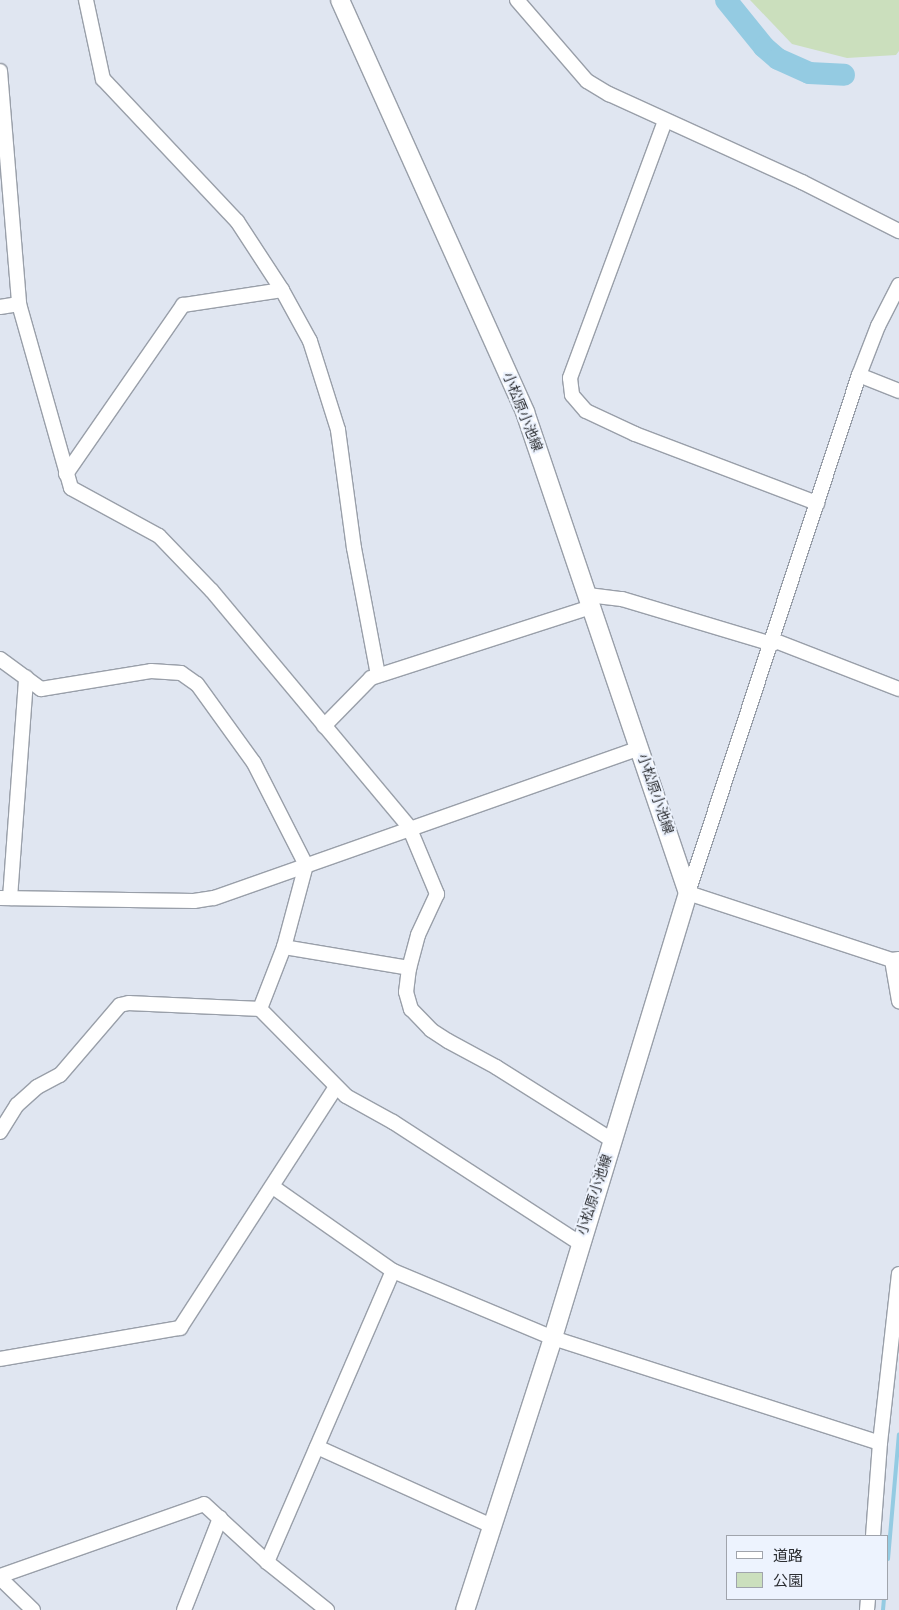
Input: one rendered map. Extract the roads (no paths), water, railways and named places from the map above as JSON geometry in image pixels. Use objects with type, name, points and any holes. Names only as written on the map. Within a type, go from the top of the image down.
[{"type":"main road","name":"小松原小池線","points":[[340,0],[524,412],[688,893],[579,1243],[553,1338],[490,1525],[465,1610]]},
{"type":"street","points":[[86,0],[103,79],[236,221],[282,290],[315,352],[338,430],[354,548],[378,676]]},
{"type":"street","points":[[517,0],[587,81],[665,121],[802,182],[899,231]]},
{"type":"street","points":[[0,71],[19,304],[66,474],[72,488],[80,495],[159,536],[212,591],[409,827],[437,894],[418,935],[409,968],[406,992],[410,1009],[431,1030],[612,1140]]},
{"type":"street","points":[[665,121],[570,378],[572,395],[586,411],[635,434],[817,502]]},
{"type":"street","points":[[899,285],[878,326],[859,375],[688,893],[896,959],[899,1001]]},
{"type":"street","points":[[66,474],[183,305],[282,290]]},
{"type":"street","points":[[0,306],[19,304]]},
{"type":"street","points":[[859,375],[899,391]]},
{"type":"street","points":[[324,726],[371,678],[590,601],[622,599],[772,642],[899,689]]},
{"type":"street","points":[[0,659],[41,689],[151,671],[181,673],[197,684],[254,763],[306,865],[284,946],[260,1009]]},
{"type":"street","points":[[26,678],[5,898],[194,901],[214,898],[409,827],[639,748]]},
{"type":"street","points":[[284,946],[409,968]]},
{"type":"street","points":[[0,1132],[16,1105],[37,1087],[60,1075],[120,1005],[129,1003],[260,1009],[336,1087],[579,1243]]},
{"type":"street","points":[[0,1359],[180,1328],[273,1188],[336,1087]]},
{"type":"street","points":[[273,1188],[393,1271],[553,1338],[880,1443]]},
{"type":"street","points":[[267,1562],[393,1271]]},
{"type":"street","points":[[873,1535],[880,1443],[899,1274]]},
{"type":"street","points":[[317,1447],[490,1525]]},
{"type":"street","points":[[33,1610],[0,1577],[204,1504],[267,1562],[326,1610]]},
{"type":"street","points":[[184,1610],[220,1518]]},
{"type":"waterway","points":[[726,0],[764,47],[778,59],[809,73],[844,75]]},
{"type":"waterway","points":[[889,1548],[899,1434]]},
{"type":"waterway","points":[[883,1610],[884,1600]]}]
